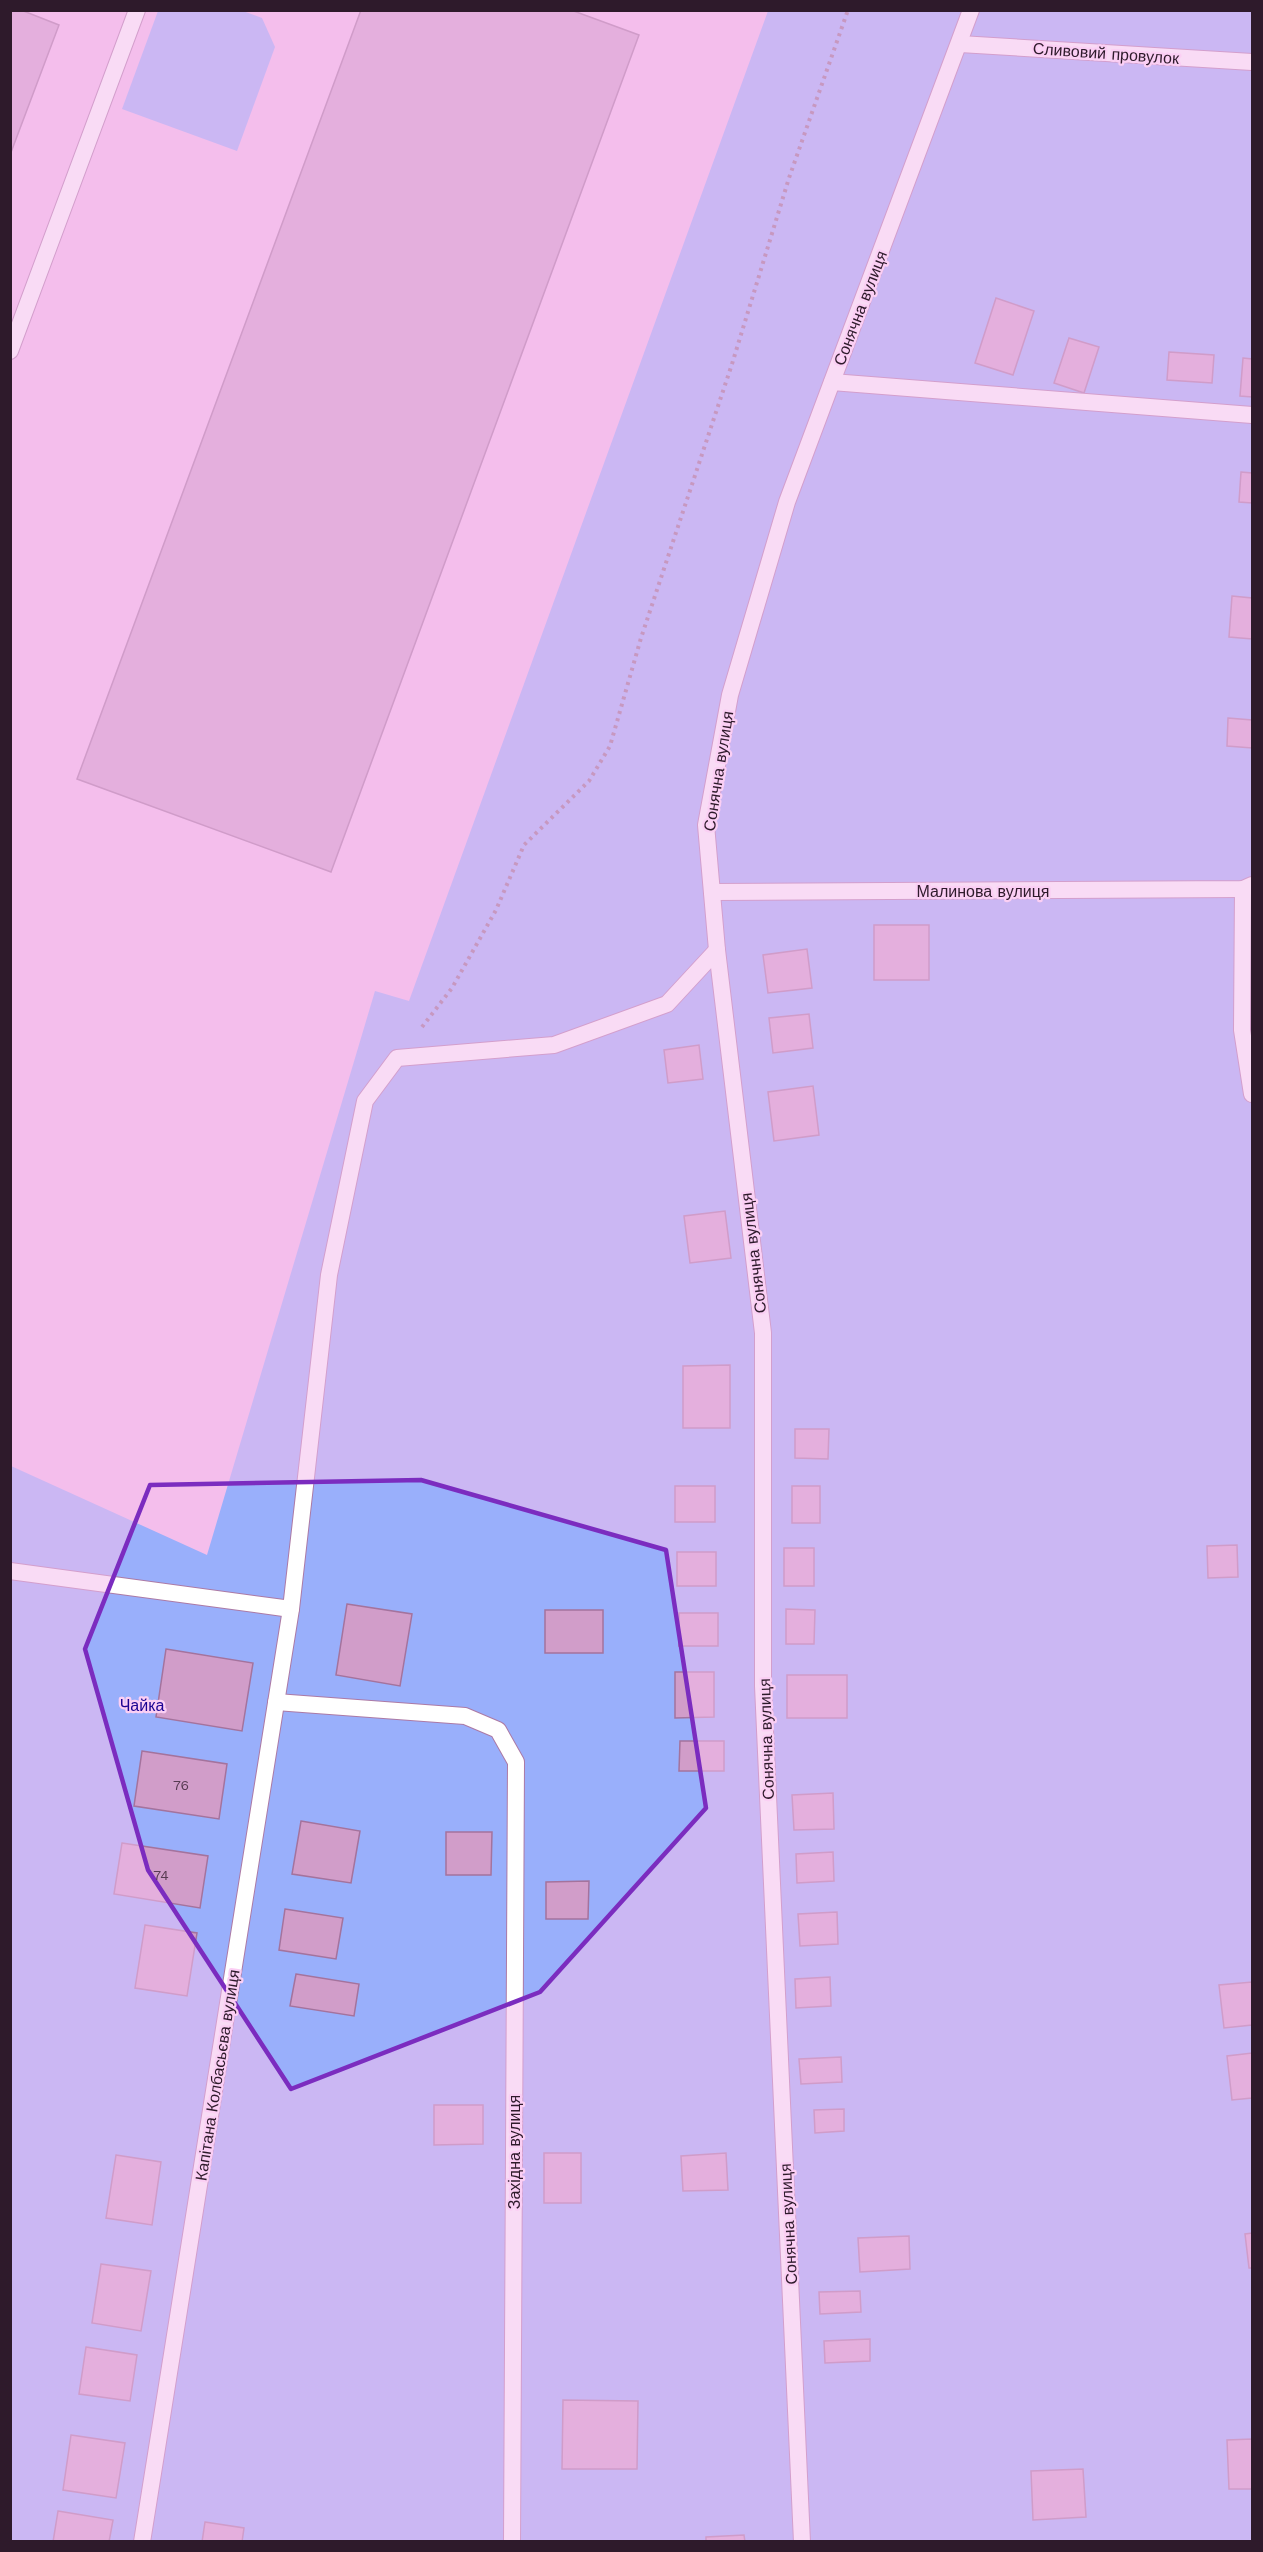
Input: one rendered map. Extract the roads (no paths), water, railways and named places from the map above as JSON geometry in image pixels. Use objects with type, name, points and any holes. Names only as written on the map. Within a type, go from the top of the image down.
[{"type":"lane","points":[[10,351],[137,10]]},
{"type":"lane","name":"Сонячна вулиця","points":[[802,2541],[763,1686],[763,1333],[717,951],[706,825],[730,695],[787,502],[971,10]]},
{"type":"lane","name":"Сливовий провулок","points":[[960,44],[1252,62]]},
{"type":"lane","points":[[832,382],[1252,415]]},
{"type":"lane","points":[[1248,887],[1242,1030],[1252,1094]]},
{"type":"lane","name":"Малинова вулиця","points":[[712,892],[1248,887]]},
{"type":"lane","name":"Капітана Колбасьєва вулиця","points":[[142,2541],[291,1608],[328,1275],[364,1101],[397,1058],[554,1045],[667,1004],[717,951]]},
{"type":"lane","points":[[10,1571],[291,1608]]},
{"type":"lane","name":"Західна вулиця","points":[[276,1702],[465,1716],[498,1730],[516,1762],[512,2541]]},
{"type":"park label","name":"Чайка","points":[[142,1705]]}]
